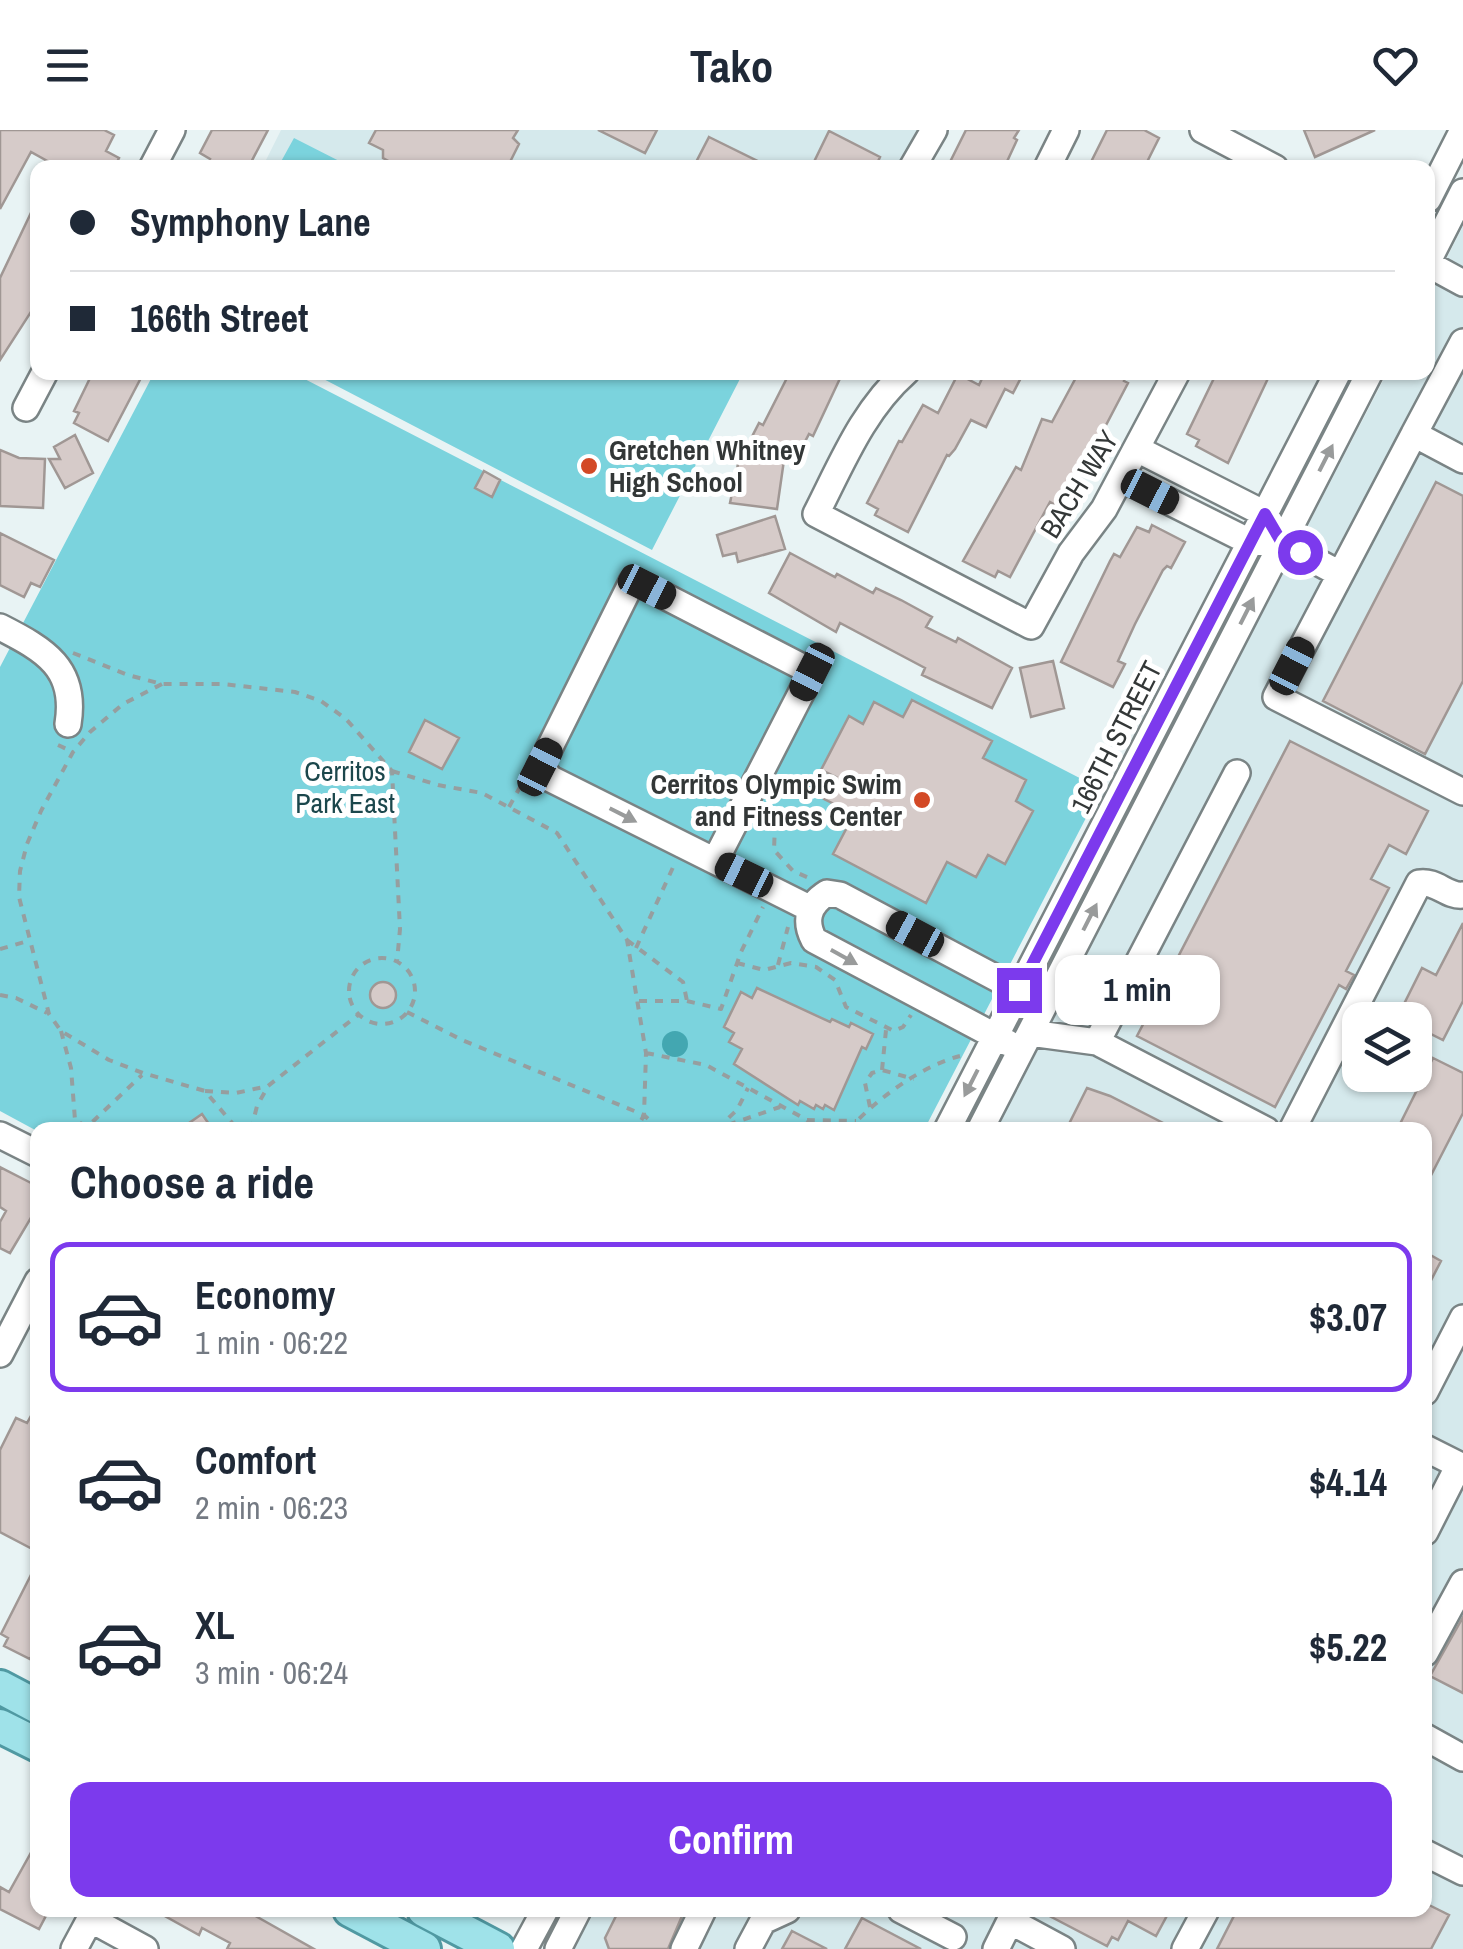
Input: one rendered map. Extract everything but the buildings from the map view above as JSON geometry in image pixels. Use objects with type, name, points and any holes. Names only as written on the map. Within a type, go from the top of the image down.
[{"type":"main road","points":[[0,1688],[30,1703]]},
{"type":"main road","points":[[0,1726],[30,1742]]},
{"type":"main road","points":[[363,1917],[424,1949]]},
{"type":"main road","points":[[437,1917],[498,1949]]},
{"type":"street","points":[[156,160],[172,130]]},
{"type":"street","points":[[917,160],[934,130]]},
{"type":"street","points":[[1051,160],[1066,130]]},
{"type":"street","points":[[1203,130],[1260,160]]},
{"type":"street","points":[[1435,185],[1463,130]]},
{"type":"street","points":[[1435,248],[1463,192]]},
{"type":"street","points":[[1435,266],[1463,283]]},
{"type":"street","points":[[1463,342],[1276,698],[1463,792]]},
{"type":"street","points":[[26,408],[40,380]]},
{"type":"street","name":"BACH WAY","points":[[897,380],[867,416],[816,514],[1031,626],[1070,553],[1122,478],[1173,380]]},
{"type":"street","name":"166TH STREET","points":[[951,1122],[1334,380]]},
{"type":"street","points":[[984,1122],[1366,380]]},
{"type":"street","points":[[1414,434],[1463,460]]},
{"type":"street","points":[[1137,449],[1265,514],[1282,543]]},
{"type":"street","points":[[1122,478],[1250,542],[1282,543],[1340,574]]},
{"type":"street","points":[[715,861],[812,672],[632,582],[540,767],[552,779],[715,861],[812,909]]},
{"type":"street","points":[[7,631],[58,665],[69,692],[63,734]]},
{"type":"street","points":[[1097,1042],[1236,773]]},
{"type":"street","points":[[1296,1122],[1419,883],[1429,881],[1454,895],[1463,895]]},
{"type":"street","points":[[1045,1004],[840,895],[826,893],[812,909],[807,927],[814,940],[995,1037],[1026,1042],[1097,1042],[1251,1122]]},
{"type":"street","points":[[0,1135],[30,1150]]},
{"type":"street","points":[[0,1354],[30,1296]]},
{"type":"street","points":[[1432,1378],[1463,1318]]},
{"type":"street","points":[[1432,1451],[1461,1461],[1432,1518]]},
{"type":"street","points":[[1432,1640],[1463,1582]]},
{"type":"street","points":[[1432,1741],[1463,1758]]},
{"type":"street","points":[[1432,1856],[1463,1872]]},
{"type":"street","points":[[74,1949],[91,1917]]},
{"type":"street","points":[[95,1917],[145,1949]]},
{"type":"street","points":[[524,1949],[540,1917]]},
{"type":"street","points":[[558,1949],[574,1917]]},
{"type":"street","points":[[684,1949],[700,1917]]},
{"type":"street","points":[[748,1949],[763,1921],[772,1917]]},
{"type":"street","points":[[915,1917],[954,1937]]},
{"type":"street","points":[[996,1949],[1004,1917]]},
{"type":"street","points":[[1006,1917],[1062,1949]]},
{"type":"street","points":[[1185,1949],[1202,1917]]},
{"type":"path","points":[[58,665],[72,652],[128,676],[162,684],[270,687],[321,701],[346,719],[392,771],[482,793],[557,833],[626,940],[683,982],[687,1001]]},
{"type":"path","points":[[78,1122],[74,1084],[61,1032],[49,1014],[28,941],[19,897],[20,871],[40,810],[74,752],[90,732],[123,704],[162,684]]},
{"type":"path","points":[[63,734],[74,752]]},
{"type":"path","points":[[509,807],[529,771],[540,767]]},
{"type":"path","points":[[392,771],[400,930],[398,962]]},
{"type":"path","points":[[636,948],[671,877],[681,844]]},
{"type":"path","points":[[639,1001],[687,1001],[721,1009],[737,963],[772,889]]},
{"type":"path","points":[[626,940],[646,1053],[644,1115],[640,1122]]},
{"type":"path","points":[[0,949],[28,941]]},
{"type":"path","points":[[372,959],[398,962],[414,981],[415,994],[407,1012],[392,1023],[379,1025],[358,1015],[348,988],[352,976],[372,959]]},
{"type":"path","points":[[737,963],[764,970],[791,963],[816,967],[834,980],[846,1007],[894,1030],[903,1027],[920,997]]},
{"type":"path","points":[[0,995],[49,1014]]},
{"type":"path","points":[[407,1012],[462,1040],[644,1115],[651,1122]]},
{"type":"path","points":[[253,1122],[268,1086],[358,1015]]},
{"type":"path","points":[[882,1070],[886,1028]]},
{"type":"path","points":[[61,1032],[109,1060],[205,1091],[236,1093],[268,1086]]},
{"type":"path","points":[[646,1053],[706,1066],[807,1120],[856,1121],[914,1078],[955,1057],[970,1054]]},
{"type":"path","points":[[871,1108],[865,1082],[868,1076],[882,1070],[914,1078]]},
{"type":"path","points":[[92,1122],[143,1073]]},
{"type":"path","points":[[729,1122],[748,1088]]},
{"type":"path","points":[[205,1091],[231,1122]]},
{"type":"path","points":[[741,1122],[782,1106]]},
{"type":"shaded area","points":[[281,130],[945,130],[930,160],[266,160]]},
{"type":"shaded area","points":[[1463,226],[1463,1949],[572,1949],[588,1917],[1432,1917],[1432,1122],[998,1122],[1383,380],[1435,380],[1435,281]]},
{"type":"shaded area","points":[[675,1031],[684,1035],[688,1044],[684,1053],[675,1057],[666,1053],[662,1044],[666,1035]]},
{"type":"green space","points":[[294,138],[337,160],[282,160]]},
{"type":"green space","name":"Cerritos Park East","points":[[150,380],[307,380],[1101,789],[928,1122],[30,1122],[30,1127],[0,1111],[0,667]]},
{"type":"green space","name":"Gretchen Whitney High School","points":[[325,380],[739,380],[652,550]]},
{"type":"place","name":"Gretchen Whitney High School","points":[[589,466]]},
{"type":"place","name":"Cerritos Olympic Swim and Fitness Center","points":[[922,800]]},
{"type":"route","points":[[1019,990],[1265,514],[1282,543],[1300,552]]}]
